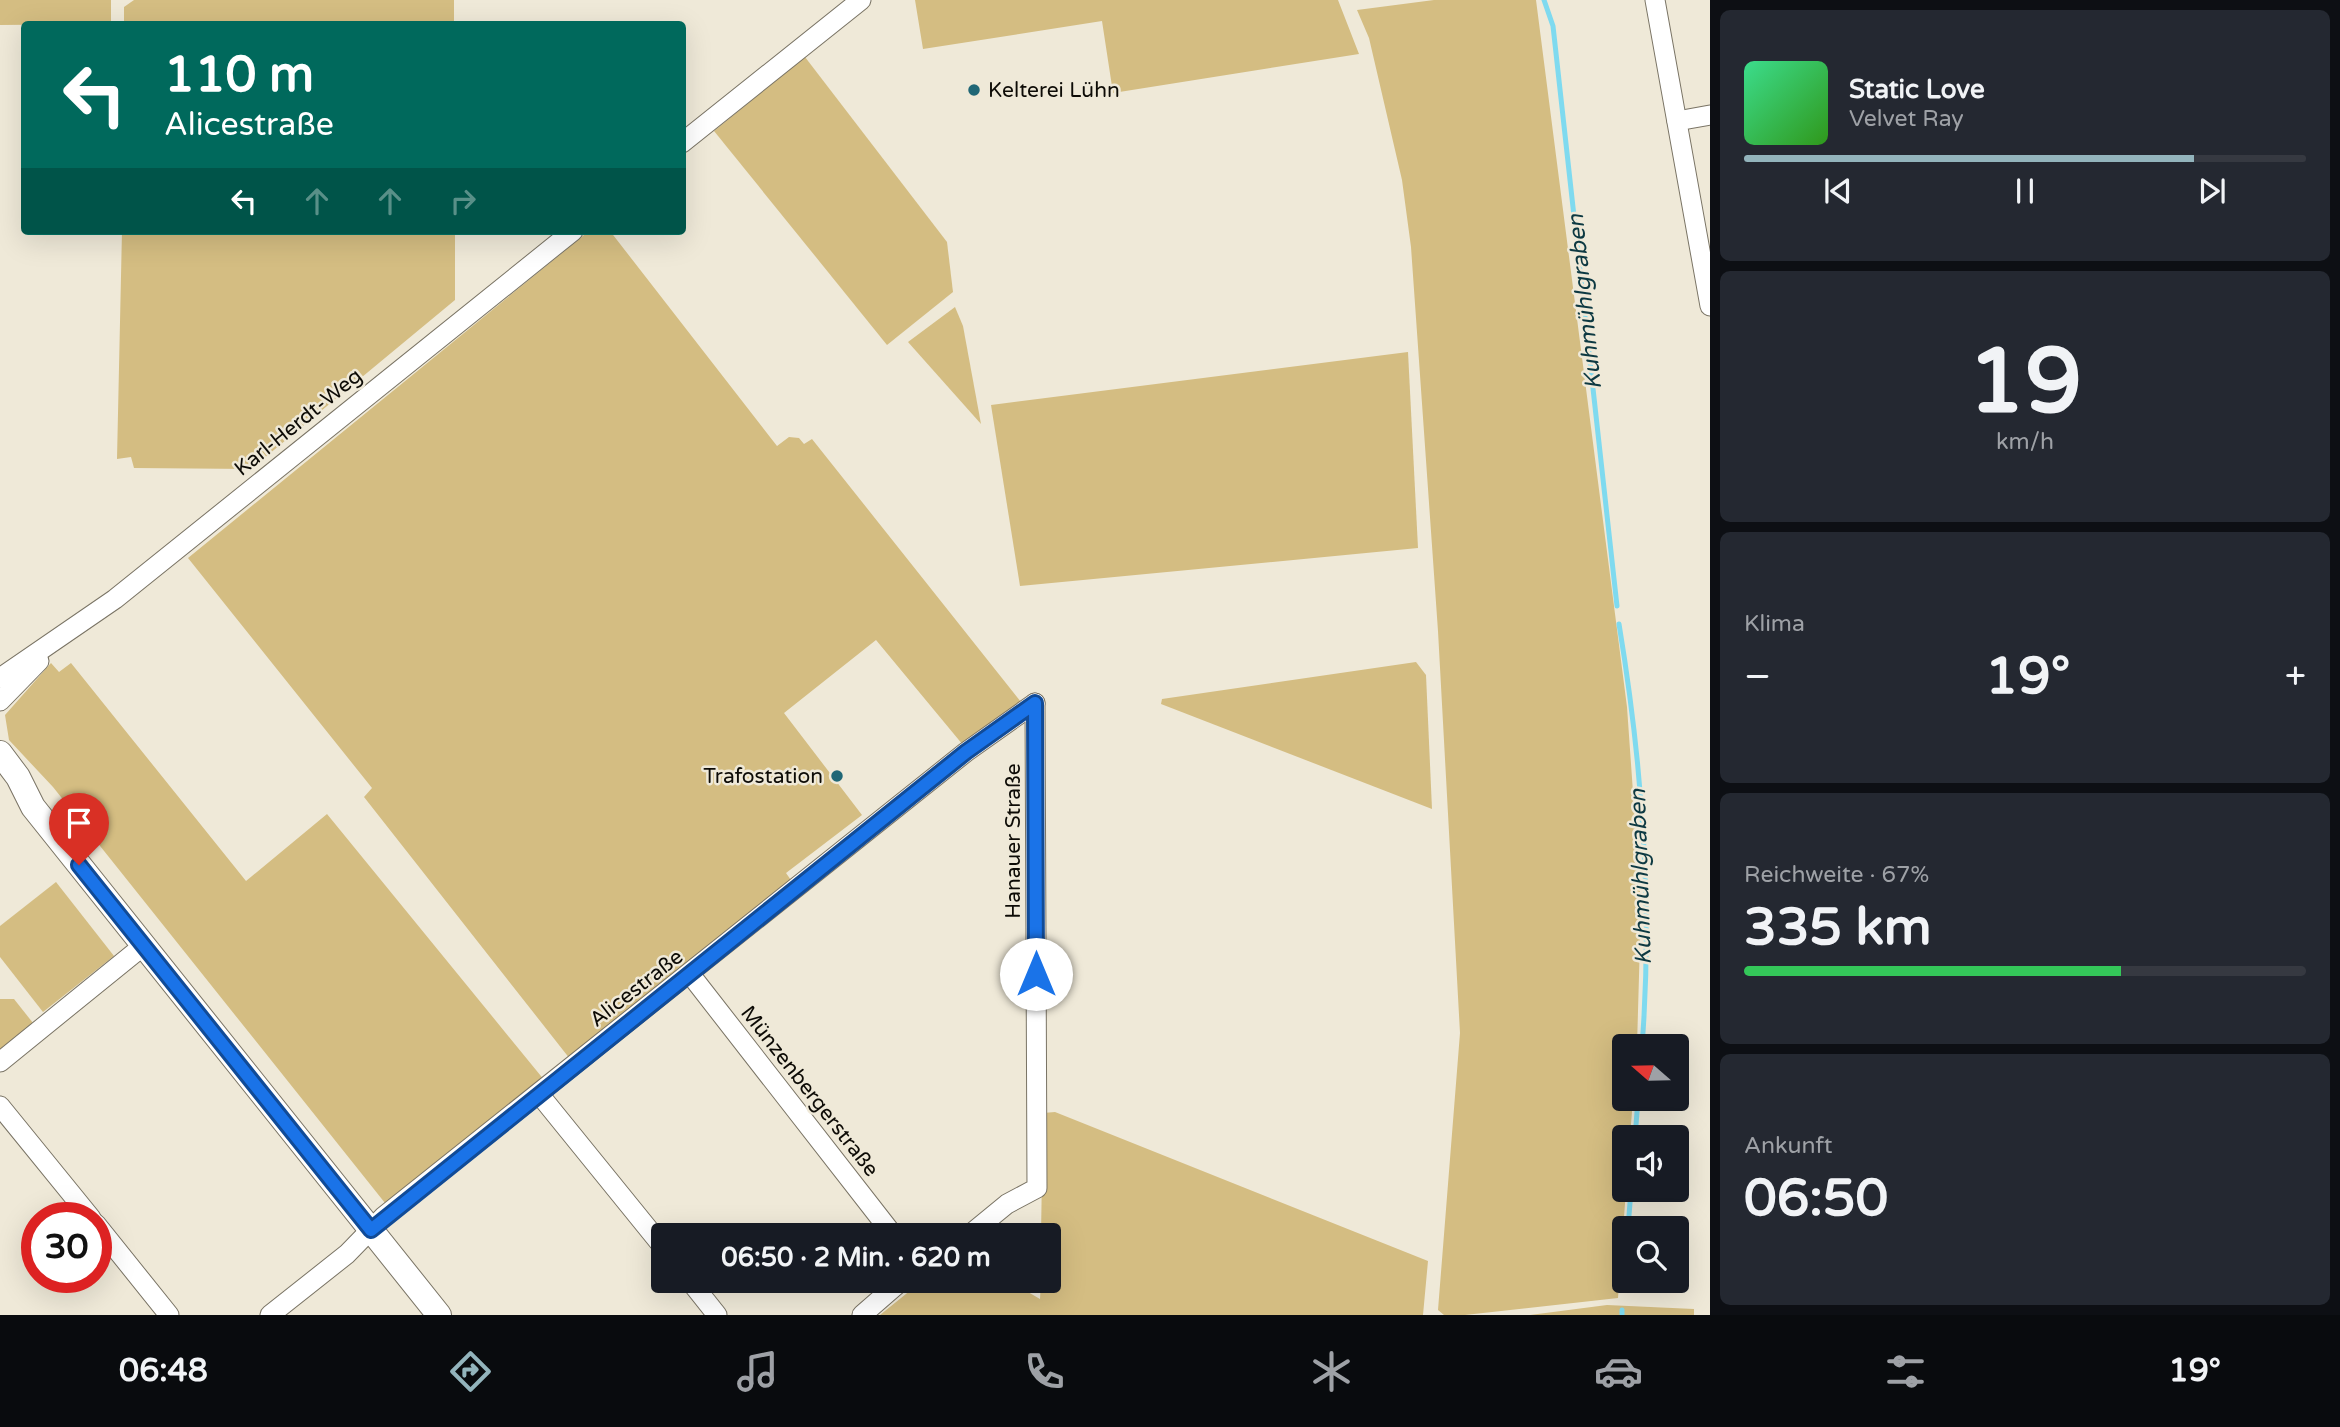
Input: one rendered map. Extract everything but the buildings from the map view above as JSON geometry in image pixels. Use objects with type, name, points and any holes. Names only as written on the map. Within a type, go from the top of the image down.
[{"type":"street","points":[[686,140],[861,0]]},
{"type":"street","points":[[1655,0],[1710,306]]},
{"type":"street","points":[[1677,121],[1710,116]]},
{"type":"street","name":"Karl-Herdt-Weg","points":[[0,678],[115,599],[568,235]]},
{"type":"street","name":"Karl-Herdt-Weg","points":[[0,701],[36,665],[50,646]]},
{"type":"street","name":"Alicestraße","points":[[270,1315],[347,1255],[371,1230],[539,1094],[966,752],[1035,703]]},
{"type":"street","name":"Hanauer Straße","points":[[984,1223],[1007,1204],[1037,1188],[1035,703]]},
{"type":"street","points":[[0,753],[18,777],[33,807],[439,1315]]},
{"type":"street","points":[[0,778],[13,794],[33,807]]},
{"type":"street","points":[[0,1062],[143,946]]},
{"type":"street","name":"Münzenbergerstraße","points":[[690,974],[884,1223]]},
{"type":"street","points":[[539,1094],[651,1232]]},
{"type":"street","points":[[0,1106],[78,1202]]},
{"type":"street","points":[[112,1244],[169,1315]]},
{"type":"street","points":[[700,1293],[718,1315]]},
{"type":"street","points":[[862,1315],[887,1293]]},
{"type":"shaded area","points":[[0,0],[111,0],[111,21],[21,21],[21,25],[0,25]]},
{"type":"shaded area","points":[[134,0],[454,0],[454,21],[124,21],[124,7]]},
{"type":"shaded area","points":[[915,0],[1338,0],[1359,54],[1113,93],[1102,21],[923,49]]},
{"type":"shaded area","points":[[1434,0],[1536,0],[1627,707],[1641,906],[1637,1034],[1612,1034],[1612,1111],[1632,1111],[1631,1125],[1612,1125],[1612,1202],[1625,1202],[1624,1216],[1612,1216],[1612,1293],[1618,1293],[1618,1298],[1465,1315],[1444,1315],[1438,1310],[1460,1033],[1438,631],[1411,247],[1402,180],[1369,38],[1357,10]]},
{"type":"shaded area","points":[[805,57],[947,242],[953,292],[887,345],[714,131]]},
{"type":"shaded area","points":[[122,235],[455,235],[455,300],[251,469],[134,468],[131,457],[117,459]]},
{"type":"shaded area","points":[[584,235],[613,235],[777,446],[789,437],[799,438],[804,444],[812,439],[1021,702],[963,745],[876,640],[784,713],[862,815],[786,873],[793,883],[570,1059],[364,797],[372,788],[188,558]]},
{"type":"shaded area","points":[[955,307],[963,326],[981,424],[908,342]]},
{"type":"shaded area","points":[[1408,352],[1418,548],[1020,586],[991,405]]},
{"type":"shaded area","points":[[1416,662],[1426,675],[1432,809],[1161,704],[1162,699]]},
{"type":"shaded area","points":[[51,663],[59,672],[71,663],[246,881],[327,814],[545,1081],[385,1203],[53,787],[9,740],[5,715]]},
{"type":"shaded area","points":[[56,882],[114,956],[43,1012],[0,957],[0,926]]},
{"type":"shaded area","points":[[0,999],[14,999],[33,1023],[0,1051]]},
{"type":"shaded area","points":[[1055,1112],[1428,1261],[1423,1315],[880,1315],[907,1293],[1030,1293],[1040,1299],[1040,1293],[1061,1293],[1061,1223],[1041,1223],[1043,1113]]},
{"type":"shaded area","points":[[1607,1305],[1694,1309],[1694,1315],[1530,1315]]},
{"type":"waterway","name":"Kuhmühlgraben","points":[[1544,0],[1553,26],[1617,606]]},
{"type":"waterway","name":"Kuhmühlgraben","points":[[1619,624],[1634,729],[1643,835],[1646,941],[1643,1034]]},
{"type":"waterway","name":"Kuhmühlgraben","points":[[1636,1125],[1637,1111]]},
{"type":"waterway","name":"Kuhmühlgraben","points":[[1629,1216],[1630,1202]]},
{"type":"waterway","name":"Kuhmühlgraben","points":[[1622,1310],[1622,1315]]},
{"type":"place","name":"Kelterei Lühn","points":[[974,90]]},
{"type":"place","name":"Trafostation","points":[[837,776]]},
{"type":"route","points":[[79,865],[371,1230],[383,1217],[966,752],[1035,703],[1036,974]]}]
